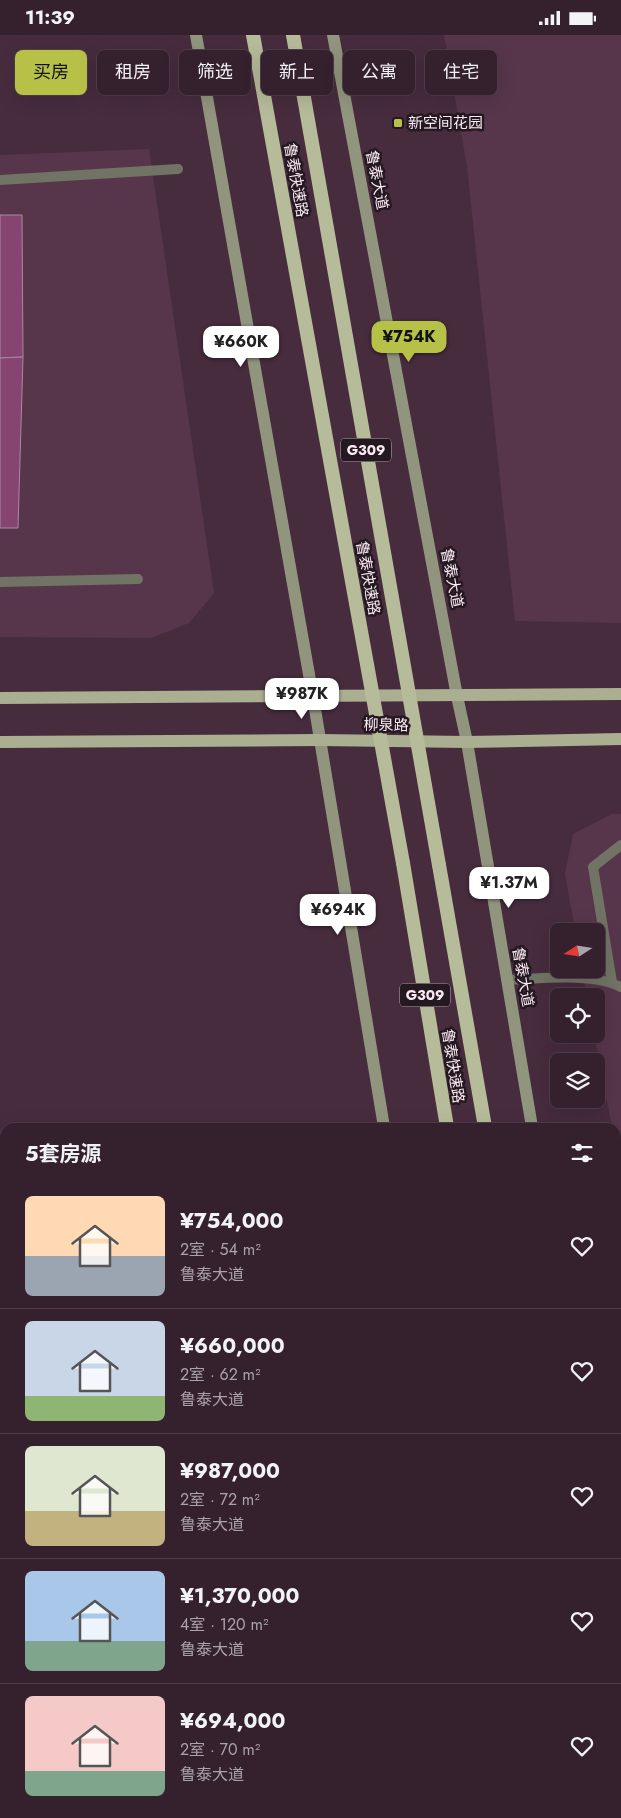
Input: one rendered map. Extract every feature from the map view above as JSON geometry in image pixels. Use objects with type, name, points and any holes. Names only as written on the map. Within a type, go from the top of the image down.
[{"type":"highway","name":"鲁泰快速路","points":[[253,35],[403,863],[446,1123]]},
{"type":"highway","name":"鲁泰快速路","points":[[293,35],[484,1123]]},
{"type":"main road","points":[[196,35],[313,697],[383,1123]]},
{"type":"main road","name":"鲁泰大道","points":[[333,35],[457,697],[468,743],[531,1123]]},
{"type":"main road","name":"柳泉路","points":[[0,698],[621,695]]},
{"type":"main road","name":"柳泉路","points":[[0,742],[319,739],[468,743],[621,739]]},
{"type":"lane","points":[[0,180],[178,169]]},
{"type":"lane","points":[[0,582],[138,579]]},
{"type":"lane","points":[[507,980],[577,978],[616,984],[593,867],[621,845]]},
{"type":"shaded area","points":[[444,35],[621,35],[621,623],[515,621],[467,166],[455,95],[497,95],[497,50],[447,50]]},
{"type":"shaded area","points":[[149,149],[214,593],[189,623],[151,638],[0,637],[0,155]]},
{"type":"shaded area","points":[[612,814],[621,814],[621,1123],[611,1123],[605,1091],[605,1053],[598,1053],[596,1043],[605,1043],[605,988],[586,988],[584,978],[605,978],[605,923],[574,923],[565,874],[573,834]]},
{"type":"building","points":[[0,215],[22,215],[23,357],[0,358]]},
{"type":"building","points":[[23,357],[18,528],[0,528],[0,358]]},
{"type":"place","name":"新空间花园","points":[[398,123]]}]
